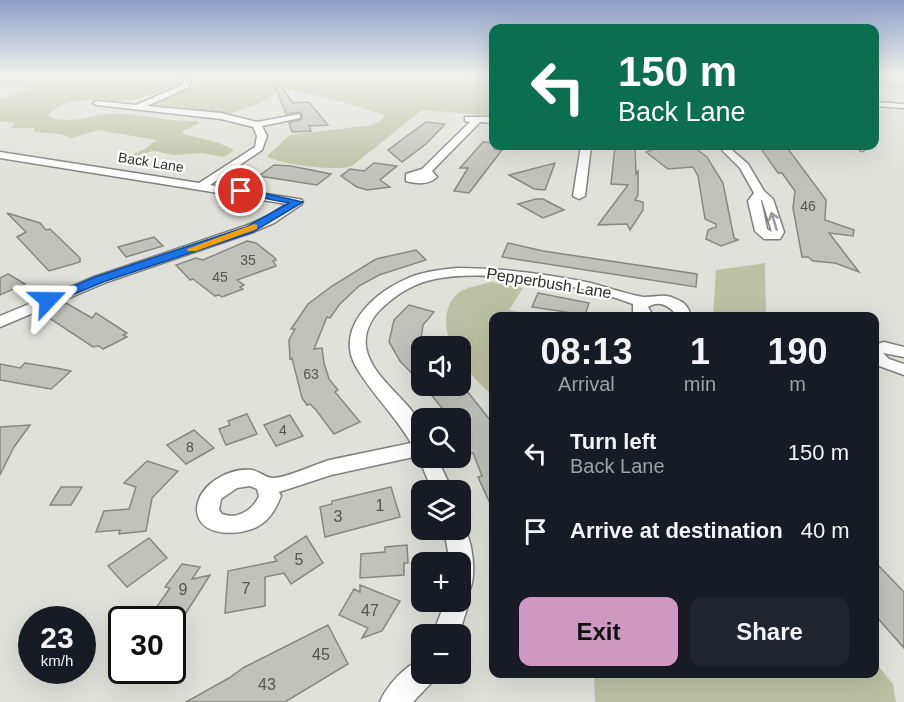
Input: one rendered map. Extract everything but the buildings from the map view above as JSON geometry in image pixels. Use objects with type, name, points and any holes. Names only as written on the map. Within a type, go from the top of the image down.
[{"type":"street","points":[[144,107],[232,118],[257,125],[297,116]]},
{"type":"street","points":[[425,172],[472,119],[489,120]]},
{"type":"street","points":[[203,185],[259,148],[262,136],[257,125]]},
{"type":"street","points":[[579,196],[585,150]]},
{"type":"street","points":[[726,150],[744,166],[760,193]]},
{"type":"street","name":"Back Lane","points":[[0,154],[298,202],[249,229],[99,280],[0,322]]},
{"type":"street","name":"Pepperbush Lane","points":[[411,429],[401,412],[368,371],[358,348],[357,336],[362,324],[376,304],[387,295],[418,281],[434,276],[485,272],[601,289],[644,309],[653,299],[672,302],[680,308],[681,312]]},
{"type":"street","points":[[879,349],[884,347],[904,352]]},
{"type":"street","points":[[879,359],[883,363],[904,370]]},
{"type":"street","points":[[267,488],[330,468],[411,450]]},
{"type":"street","points":[[394,702],[411,684]]},
{"type":"green space","points":[[0,107],[59,107],[48,115],[63,120],[123,114],[197,121],[200,123],[183,131],[183,134],[219,143],[234,150],[224,157],[201,153],[174,155],[154,151],[118,161],[145,149],[156,140],[98,130],[71,138],[61,134],[35,132],[34,128],[11,128],[15,123],[0,121]]},
{"type":"green space","points":[[174,107],[250,107],[228,114]]},
{"type":"green space","points":[[357,107],[489,107],[489,116],[422,110],[352,166],[345,168],[322,168],[295,164],[267,156],[290,135],[372,125],[385,115]]},
{"type":"green space","points":[[765,263],[766,312],[713,312],[716,270]]},
{"type":"green space","points":[[491,282],[523,288],[509,310],[519,312],[489,312],[489,392],[471,373],[471,336],[448,336],[447,334],[446,319],[449,304],[461,291]]},
{"type":"green space","points":[[879,667],[893,684],[896,702],[595,702],[594,678],[879,678]]},
{"type":"slow traffic","points":[[192,249],[254,227]]},
{"type":"route","points":[[48,300],[99,280],[249,229],[270,220],[298,202],[241,191]]}]
